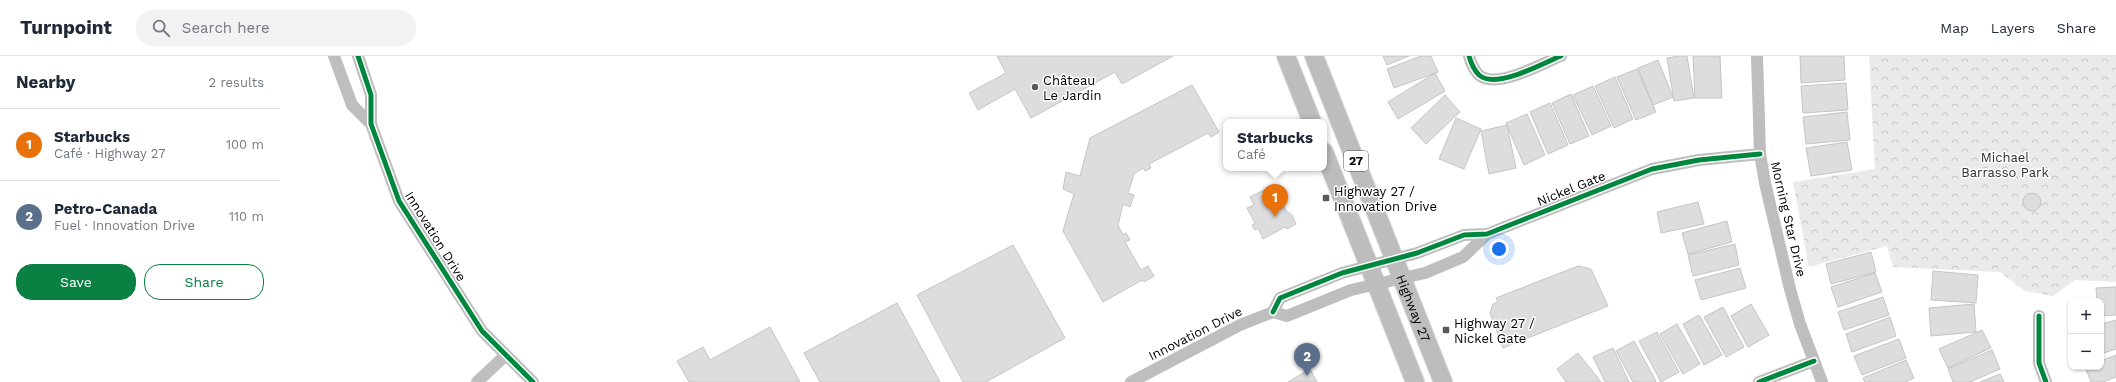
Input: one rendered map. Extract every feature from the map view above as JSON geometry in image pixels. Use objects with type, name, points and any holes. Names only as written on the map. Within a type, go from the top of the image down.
[{"type":"main road","points":[[1286,56],[1311,119]]},
{"type":"main road","name":"Highway 27","points":[[1314,56],[1443,382]]},
{"type":"main road","name":"Highway 27","points":[[1327,160],[1414,382]]},
{"type":"street","name":"Innovation Drive","points":[[334,56],[352,105],[371,124]]},
{"type":"street","name":"Innovation Drive","points":[[358,56],[371,95],[371,124],[399,201],[482,331],[533,382]]},
{"type":"street","points":[[1469,56],[1472,66],[1480,76],[1488,79],[1503,79],[1561,56]]},
{"type":"street","name":"Morning Star Drive","points":[[1757,56],[1760,154],[1790,289],[1822,382]]},
{"type":"street","name":"Nickel Gate","points":[[1394,259],[1417,253],[1464,234],[1487,234],[1652,169],[1699,160],[1760,154]]},
{"type":"street","name":"Nickel Gate","points":[[1376,284],[1425,273],[1463,257],[1487,234]]},
{"type":"street","points":[[1273,312],[1280,298],[1342,273],[1394,259]]},
{"type":"street","name":"Innovation Drive","points":[[1131,382],[1240,325],[1273,312],[1287,316],[1350,290],[1376,284]]},
{"type":"street","points":[[2039,316],[2039,363],[2046,382]]},
{"type":"street","points":[[477,382],[506,355]]},
{"type":"street","points":[[1759,382],[1814,361]]},
{"type":"green space","name":"Michael Barrasso Park","points":[[1869,56],[2116,56],[2116,282],[2075,280],[2053,296],[2025,291],[2000,272],[1893,267],[1887,246],[1809,267],[1793,182],[1875,169]]},
{"type":"building","name":"Château Le Jardin","points":[[997,56],[1173,56],[1122,84],[1115,72],[1031,118],[1015,89],[978,110],[969,93],[1006,73]]},
{"type":"building","points":[[1383,56],[1409,56],[1387,65]]},
{"type":"building","points":[[1421,56],[1431,56],[1438,72],[1394,88],[1387,69]]},
{"type":"building","points":[[1687,56],[1694,98],[1674,101],[1667,58]]},
{"type":"building","points":[[1693,56],[1720,56],[1722,98],[1695,98]]},
{"type":"building","points":[[1800,56],[1844,56],[1845,80],[1801,83]]},
{"type":"building","points":[[1658,60],[1673,97],[1653,105],[1638,68]]},
{"type":"building","points":[[1637,69],[1656,112],[1636,120],[1617,77]]},
{"type":"building","points":[[1435,73],[1445,91],[1398,119],[1388,102]]},
{"type":"building","points":[[1615,77],[1633,119],[1614,128],[1595,86]]},
{"type":"building","points":[[1846,83],[1848,110],[1803,113],[1801,86]]},
{"type":"building","points":[[1192,85],[1219,132],[1211,137],[1208,133],[1149,164],[1151,168],[1145,171],[1143,168],[1134,174],[1128,193],[1134,195],[1130,207],[1123,204],[1118,225],[1123,235],[1126,233],[1130,240],[1125,242],[1141,270],[1148,266],[1154,276],[1144,282],[1142,280],[1103,302],[1063,231],[1074,194],[1063,189],[1066,172],[1080,176],[1090,138]]},
{"type":"building","points":[[1593,86],[1611,126],[1592,135],[1573,95]]},
{"type":"building","points":[[1571,94],[1589,136],[1570,144],[1552,103]]},
{"type":"building","points":[[1445,95],[1460,112],[1426,144],[1411,128]]},
{"type":"building","points":[[1550,103],[1568,145],[1548,154],[1530,112]]},
{"type":"building","points":[[1847,112],[1850,140],[1806,144],[1803,117]]},
{"type":"building","points":[[1527,114],[1545,155],[1524,165],[1506,123]]},
{"type":"building","points":[[1456,118],[1481,129],[1464,169],[1439,159]]},
{"type":"building","points":[[1507,125],[1516,168],[1489,174],[1481,131]]},
{"type":"building","points":[[1847,142],[1852,170],[1811,176],[1806,148]]},
{"type":"building","points":[[1274,185],[1286,211],[1292,215],[1296,224],[1287,229],[1285,227],[1263,239],[1258,228],[1255,230],[1252,225],[1255,223],[1247,208],[1254,205],[1250,197]]},
{"type":"building","points":[[2028,193],[2036,193],[2041,198],[2039,209],[2036,211],[2028,211],[2023,206],[2023,198]]},
{"type":"building","points":[[1698,202],[1704,224],[1661,233],[1657,212]]},
{"type":"building","points":[[1727,221],[1732,242],[1688,254],[1682,233]]},
{"type":"building","points":[[1735,244],[1739,265],[1693,276],[1688,255]]},
{"type":"building","points":[[1013,245],[1065,338],[986,382],[963,382],[917,295]]},
{"type":"building","points":[[1871,252],[1876,272],[1831,284],[1826,264]]},
{"type":"building","points":[[1578,266],[1591,269],[1608,306],[1503,348],[1490,313],[1493,304],[1498,302],[1496,298]]},
{"type":"building","points":[[1740,268],[1746,288],[1701,300],[1695,280]]},
{"type":"building","points":[[1933,271],[1978,275],[1976,303],[1931,300]]},
{"type":"building","points":[[1875,273],[1882,292],[1838,307],[1831,287]]},
{"type":"building","points":[[2116,287],[2116,315],[2104,316],[2104,298],[2097,298],[2096,288]]},
{"type":"building","points":[[1883,297],[1889,315],[1844,330],[1838,312]]},
{"type":"building","points":[[897,303],[940,382],[820,382],[804,353]]},
{"type":"building","points":[[1751,304],[1769,335],[1748,347],[1731,316]]},
{"type":"building","points":[[1974,304],[1976,332],[1931,336],[1929,308]]},
{"type":"building","points":[[1723,307],[1744,347],[1726,357],[1704,317]]},
{"type":"building","points":[[1699,315],[1722,355],[1704,365],[1683,324]]},
{"type":"building","points":[[1890,317],[1896,336],[1852,352],[1846,334]]},
{"type":"building","points":[[2116,320],[2116,349],[2104,353],[2104,334],[2104,323]]},
{"type":"building","points":[[1677,324],[1700,364],[1683,374],[1660,334]]},
{"type":"building","points":[[770,327],[800,382],[689,382],[677,361],[703,347],[710,360]]},
{"type":"building","points":[[1982,330],[1991,348],[1948,368],[1939,349]]},
{"type":"building","points":[[1657,332],[1679,372],[1661,382],[1639,341]]},
{"type":"building","points":[[1899,339],[1906,358],[1862,375],[1854,356]]},
{"type":"building","points":[[1634,341],[1656,381],[1655,382],[1633,382],[1616,351]]},
{"type":"building","points":[[1613,348],[1629,382],[1605,382],[1593,357]]},
{"type":"building","points":[[1992,350],[2000,369],[1970,382],[1953,382],[1948,369]]},
{"type":"building","points":[[1578,353],[1601,382],[1566,382],[1557,369]]},
{"type":"building","points":[[2116,355],[2116,377],[2103,382],[2091,382],[2086,370],[2104,370],[2104,360]]},
{"type":"building","points":[[1906,360],[1914,378],[1905,382],[1865,382],[1863,378]]},
{"type":"building","points":[[1310,369],[1317,382],[1288,382]]},
{"type":"building","points":[[2000,374],[2004,382],[1980,382]]},
{"type":"cycle path","points":[[358,56],[371,95],[371,124],[399,201],[482,331],[533,382]]},
{"type":"cycle path","points":[[1469,56],[1479,75],[1487,79],[1496,79],[1520,74],[1561,56]]},
{"type":"cycle path","points":[[1273,312],[1280,298],[1342,273],[1417,253],[1464,235],[1487,234],[1652,169],[1699,160],[1760,154]]},
{"type":"cycle path","points":[[2039,316],[2039,363],[2046,382]]},
{"type":"cycle path","points":[[1759,382],[1814,361]]},
{"type":"place","name":"Château Le Jardin","points":[[1035,87]]},
{"type":"place","name":"Highway 27 / Innovation Drive","points":[[1326,198]]},
{"type":"place","name":"Starbucks","points":[[1275,217]]},
{"type":"place","name":"Highway 27 / Nickel Gate","points":[[1446,330]]},
{"type":"place","name":"Petro-Canada","points":[[1307,376]]}]
